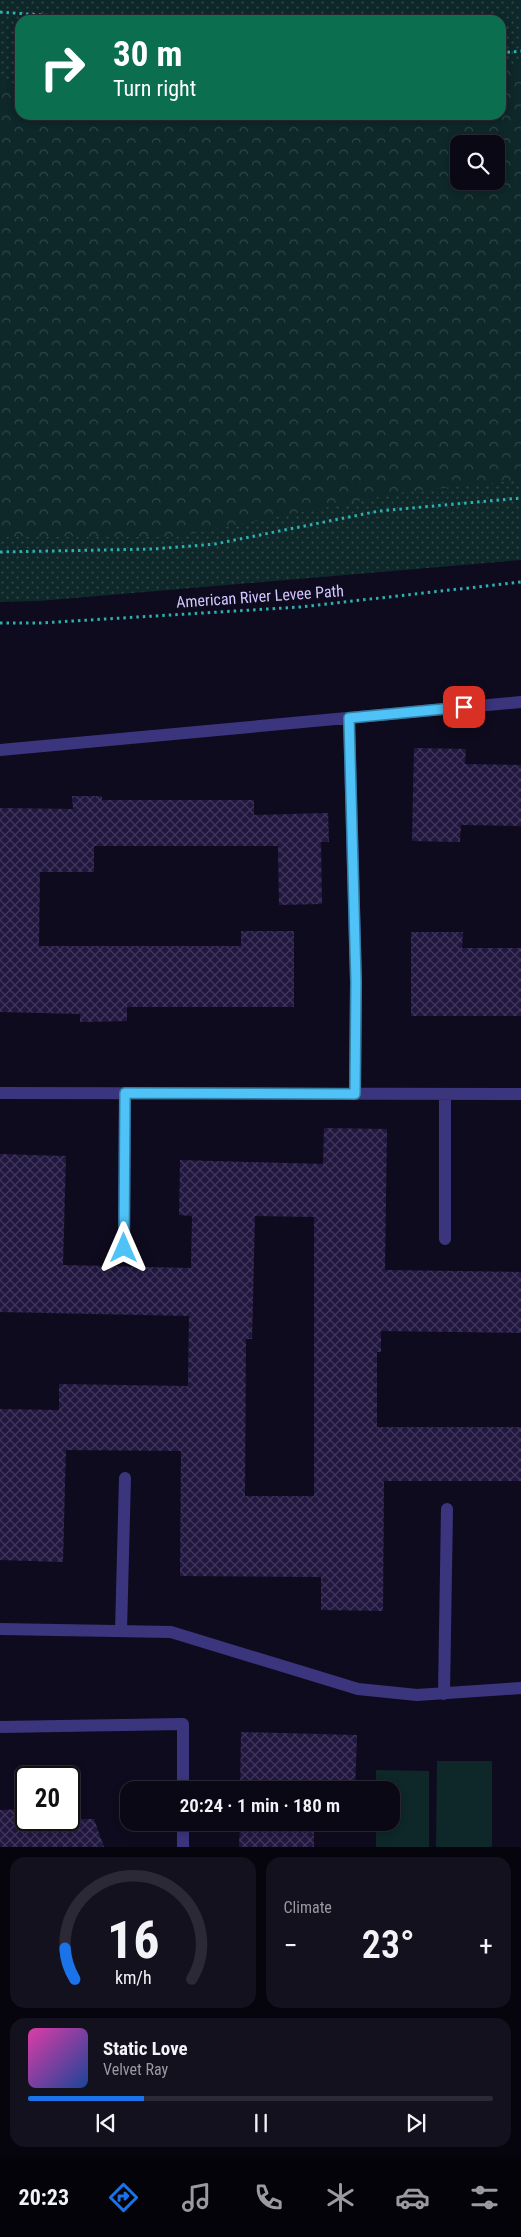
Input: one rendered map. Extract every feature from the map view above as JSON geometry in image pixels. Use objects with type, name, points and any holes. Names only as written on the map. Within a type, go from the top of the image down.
[{"type":"lane","points":[[0,750],[521,702]]},
{"type":"lane","points":[[349,718],[356,982],[355,1094]]},
{"type":"lane","points":[[0,1092],[521,1094]]},
{"type":"lane","points":[[124,1248],[125,1093]]},
{"type":"lane","points":[[445,1094],[445,1239]]},
{"type":"lane","points":[[121,1631],[125,1478]]},
{"type":"lane","points":[[444,1694],[447,1509]]},
{"type":"lane","points":[[0,1628],[171,1632],[358,1689],[417,1695],[521,1688]]},
{"type":"lane","points":[[0,1727],[183,1724],[183,1781]]},
{"type":"lane","points":[[183,1831],[184,1847]]},
{"type":"path","points":[[0,12],[41,15]]},
{"type":"path","points":[[506,52],[521,51]]},
{"type":"path","points":[[0,552],[154,549],[215,544],[379,511],[521,498]]},
{"type":"path","name":"American River Levee Path","points":[[0,623],[50,623],[300,607],[521,582]]},
{"type":"green space","points":[[0,0],[521,0],[521,560],[39,601],[0,602]]},
{"type":"green space","points":[[506,66],[521,66],[521,480],[404,492],[175,537],[0,537],[0,81],[15,83],[15,120],[506,120]]},
{"type":"green space","points":[[437,1761],[492,1761],[492,1847],[436,1847]]},
{"type":"green space","points":[[376,1770],[429,1771],[429,1847],[376,1847],[376,1831],[400,1831],[400,1781],[376,1781]]},
{"type":"building","points":[[414,748],[466,749],[465,764],[521,765],[521,826],[461,825],[460,842],[412,841]]},
{"type":"building","points":[[72,796],[102,796],[102,800],[254,800],[254,815],[328,813],[329,842],[321,842],[322,904],[279,905],[278,846],[94,846],[94,872],[40,872],[39,946],[241,946],[241,931],[294,931],[294,1007],[127,1007],[127,1021],[80,1022],[80,1014],[0,1012],[0,808],[73,809]]},
{"type":"building","points":[[411,932],[463,932],[462,948],[521,948],[521,1016],[411,1016]]},
{"type":"building","points":[[324,1128],[387,1129],[385,1270],[521,1272],[521,1333],[381,1331],[381,1352],[377,1352],[377,1427],[521,1427],[521,1481],[384,1481],[383,1611],[321,1610],[321,1577],[180,1576],[181,1451],[66,1450],[63,1562],[0,1560],[0,1409],[59,1410],[59,1384],[188,1386],[189,1316],[0,1312],[0,1154],[66,1156],[63,1265],[191,1268],[192,1216],[179,1215],[180,1160],[323,1164]],"holes":[[[255,1216],[314,1217],[314,1496],[245,1496],[246,1339],[252,1339]]]},
{"type":"building","points":[[241,1732],[357,1735],[355,1781],[240,1781]]},
{"type":"building","points":[[15,1809],[15,1831],[80,1831],[80,1819],[94,1819],[104,1847],[0,1847],[0,1810]]},
{"type":"building","points":[[240,1831],[314,1831],[314,1847],[239,1847]]},
{"type":"route","points":[[124,1248],[125,1093],[355,1094],[356,982],[349,718],[464,707]]}]
